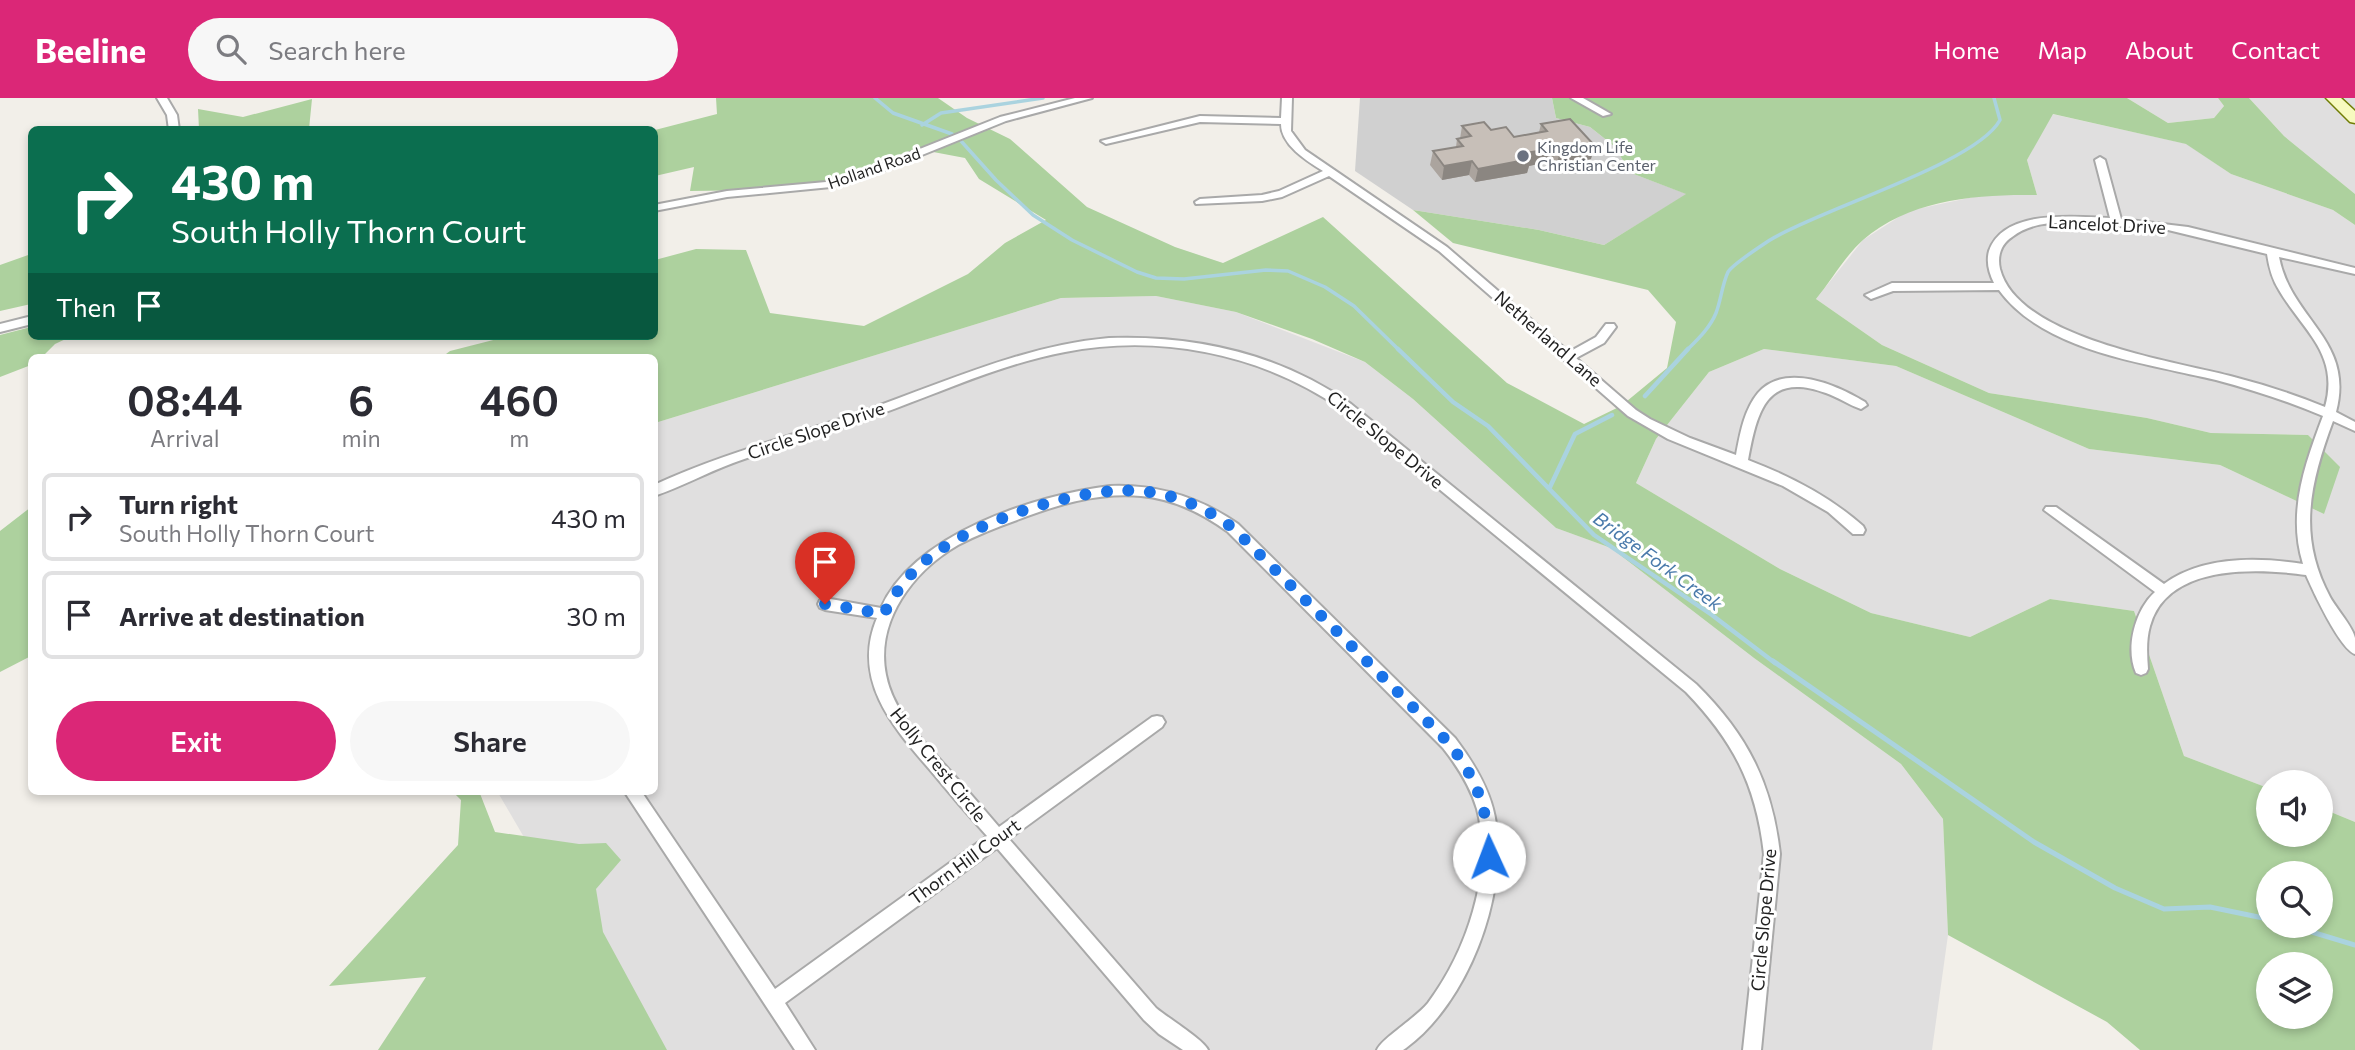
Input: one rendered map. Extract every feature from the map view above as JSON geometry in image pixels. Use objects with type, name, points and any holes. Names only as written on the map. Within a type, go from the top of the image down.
[{"type":"street","points":[[162,98],[172,115],[173,126]]},
{"type":"street","name":"Holland Road","points":[[658,207],[727,194],[799,189],[836,183],[876,170],[1003,119],[1086,98]]},
{"type":"street","points":[[1106,141],[1200,119],[1285,121],[1287,98]]},
{"type":"street","points":[[1576,98],[1592,109],[1606,114]]},
{"type":"street","points":[[2333,98],[2355,119]]},
{"type":"street","name":"Netherland Lane","points":[[1285,121],[1291,141],[1330,172],[1443,249],[1653,428],[1678,441],[1741,462],[1829,507],[1858,530]]},
{"type":"street","points":[[2099,160],[2116,222]]},
{"type":"street","points":[[1200,202],[1272,196],[1330,172]]},
{"type":"street","name":"Lancelot Drive","points":[[2001,286],[1994,270],[1993,256],[1999,242],[2012,230],[2051,220],[2116,222],[2172,228],[2355,271]]},
{"type":"street","points":[[2272,252],[2274,271],[2282,288],[2322,341],[2333,363],[2335,388],[2330,414],[2307,477],[2302,499],[2303,533],[2310,570],[2355,648]]},
{"type":"street","points":[[1871,295],[1892,287],[2001,286],[2030,314],[2078,340],[2253,386],[2330,414],[2355,427]]},
{"type":"street","points":[[0,328],[28,321]]},
{"type":"street","points":[[1569,357],[1600,340],[1610,327]]},
{"type":"street","name":"Circle Slope Drive","points":[[658,489],[1006,363],[1077,346],[1119,342],[1174,344],[1236,355],[1294,372],[1347,407],[1690,688],[1732,734],[1750,762],[1762,793],[1770,826],[1772,854],[1752,1050]]},
{"type":"street","points":[[1741,462],[1754,412],[1762,395],[1774,387],[1803,383],[1823,387],[1843,393],[1861,405]]},
{"type":"street","name":"Holly Crest Circle","points":[[1199,1050],[1165,1028],[1150,1014],[900,724],[886,702],[877,666],[876,641],[884,614],[904,582],[924,562],[946,545],[1000,521],[1075,496],[1118,490],[1170,496],[1199,506],[1233,528],[1449,743],[1474,779],[1489,826],[1489,857],[1486,885],[1471,938],[1447,991],[1434,1010],[1411,1033],[1385,1050]]},
{"type":"street","points":[[2051,510],[2165,592]]},
{"type":"street","points":[[2141,669],[2140,639],[2149,610],[2165,592],[2186,579],[2223,567],[2257,564],[2310,570]]},
{"type":"street","points":[[825,604],[884,614]]},
{"type":"street","name":"Thorn Hill Court","points":[[773,1002],[1157,722]]},
{"type":"street","points":[[635,795],[807,1050]]},
{"type":"shaded area","points":[[1360,98],[1552,98],[1556,118],[1590,127],[1614,146],[1631,173],[1687,194],[1604,245],[1539,230],[1413,210],[1355,171]]},
{"type":"shaded area","points":[[2127,98],[2218,98],[2224,106],[2214,118],[2168,123]]},
{"type":"shaded area","points":[[2249,98],[2355,98],[2355,194],[2284,136]]},
{"type":"shaded area","points":[[2052,114],[2187,144],[2231,174],[2333,210],[2355,225],[2355,822],[2333,813],[2333,770],[2256,770],[2256,783],[2184,756],[2134,611],[2050,599],[1970,637],[1871,613],[1780,569],[1636,483],[1656,439],[1709,372],[1764,349],[1896,366],[2089,449],[2220,465],[2324,514],[2308,435],[2211,433],[2147,418],[1989,393],[1882,345],[1816,299],[1863,240],[1908,211],[1987,194],[2037,195],[2027,160]]},
{"type":"shaded area","points":[[1156,296],[1236,312],[1365,362],[1413,399],[1556,528],[1611,548],[1754,658],[1901,764],[1943,819],[1948,935],[1932,1050],[648,1050],[499,795],[658,795],[658,422],[1061,298]]},
{"type":"green space","points":[[716,98],[938,98],[967,118],[1010,139],[1087,207],[1175,247],[1223,263],[1323,217],[1507,383],[1584,424],[1621,406],[1667,368],[1676,322],[1648,290],[1453,243],[1413,210],[1539,230],[1604,245],[1686,194],[1631,173],[1614,146],[1590,127],[1556,118],[1552,98],[2127,98],[2168,123],[2214,118],[2224,106],[2218,98],[2249,98],[2284,136],[2355,194],[2355,225],[2333,210],[2231,174],[2186,144],[2053,114],[2027,160],[2037,195],[1968,198],[1923,207],[1902,216],[1882,226],[1856,246],[1816,299],[1882,345],[1989,393],[2147,418],[2211,433],[2308,435],[2340,467],[2324,514],[2220,465],[2089,449],[1896,366],[1764,349],[1709,372],[1656,439],[1636,483],[1780,569],[1871,613],[1970,637],[2050,599],[2134,611],[2184,756],[2256,783],[2256,847],[2333,847],[2333,813],[2355,822],[2355,1050],[2140,1050],[2107,1022],[1948,935],[1943,819],[1901,764],[1754,658],[1611,548],[1556,528],[1413,399],[1365,362],[1312,339],[1236,312],[1156,296],[1061,298],[658,422],[658,354],[446,354],[493,340],[658,340],[658,259],[696,249],[746,250],[770,313],[864,326],[968,274],[1005,243],[1046,220],[979,179],[965,158],[928,151],[857,179],[766,190],[690,191],[694,167],[658,175],[658,129],[717,114]]},
{"type":"green space","points":[[312,99],[309,126],[199,126],[198,109],[243,117]]},
{"type":"green space","points":[[28,255],[28,305],[0,311],[0,265]]},
{"type":"green space","points":[[28,328],[28,340],[64,340],[45,354],[28,354],[28,366],[0,377],[0,335]]},
{"type":"green space","points":[[28,509],[28,658],[0,672],[0,531]]},
{"type":"green space","points":[[456,795],[481,795],[495,832],[579,844],[606,843],[621,860],[596,889],[603,932],[667,1050],[378,1050],[426,977],[329,986],[458,845],[461,800]]},
{"type":"building","points":[[1570,119],[1595,146],[1560,152],[1556,148],[1525,153],[1530,159],[1478,169],[1472,161],[1444,166],[1433,151],[1463,146],[1457,139],[1471,136],[1462,126],[1484,122],[1491,130],[1506,127],[1514,137],[1547,131],[1541,124]]},
{"type":"waterway","name":"Bridge Fork Creek","points":[[875,98],[893,113],[924,124]]},
{"type":"waterway","points":[[924,124],[941,113],[1043,98]]},
{"type":"waterway","points":[[1686,351],[1713,318],[1728,272],[1735,264],[1793,228],[1895,185],[1961,153],[1985,137],[2000,120],[1994,98]]},
{"type":"waterway","name":"Bridge Fork Creek","points":[[924,124],[952,134]]},
{"type":"waterway","name":"Bridge Fork Creek","points":[[961,141],[996,180],[1033,215],[1072,240],[1137,272],[1156,278],[1184,279],[1266,270],[1288,271],[1325,287],[1354,306],[1400,351]]},
{"type":"waterway","name":"Bridge Fork Creek","points":[[1398,349],[1453,402],[1488,426],[1594,535],[1712,615],[1775,663]]},
{"type":"waterway","points":[[1645,396],[1688,349]]},
{"type":"waterway","points":[[1550,487],[1575,434],[1612,415]]},
{"type":"waterway","name":"Bridge Fork Creek","points":[[1773,661],[2034,842],[2115,888],[2164,909],[2210,907],[2256,917]]},
{"type":"waterway","name":"Bridge Fork Creek","points":[[2332,938],[2355,945]]},
{"type":"place","name":"Kingdom Life Christian Center","points":[[1523,156]]},
{"type":"route","points":[[825,604],[884,614],[904,582],[946,545],[1045,505],[1088,493],[1109,491],[1148,492],[1181,499],[1199,506],[1233,528],[1449,743],[1474,779],[1482,800],[1489,826],[1489,857]]}]
